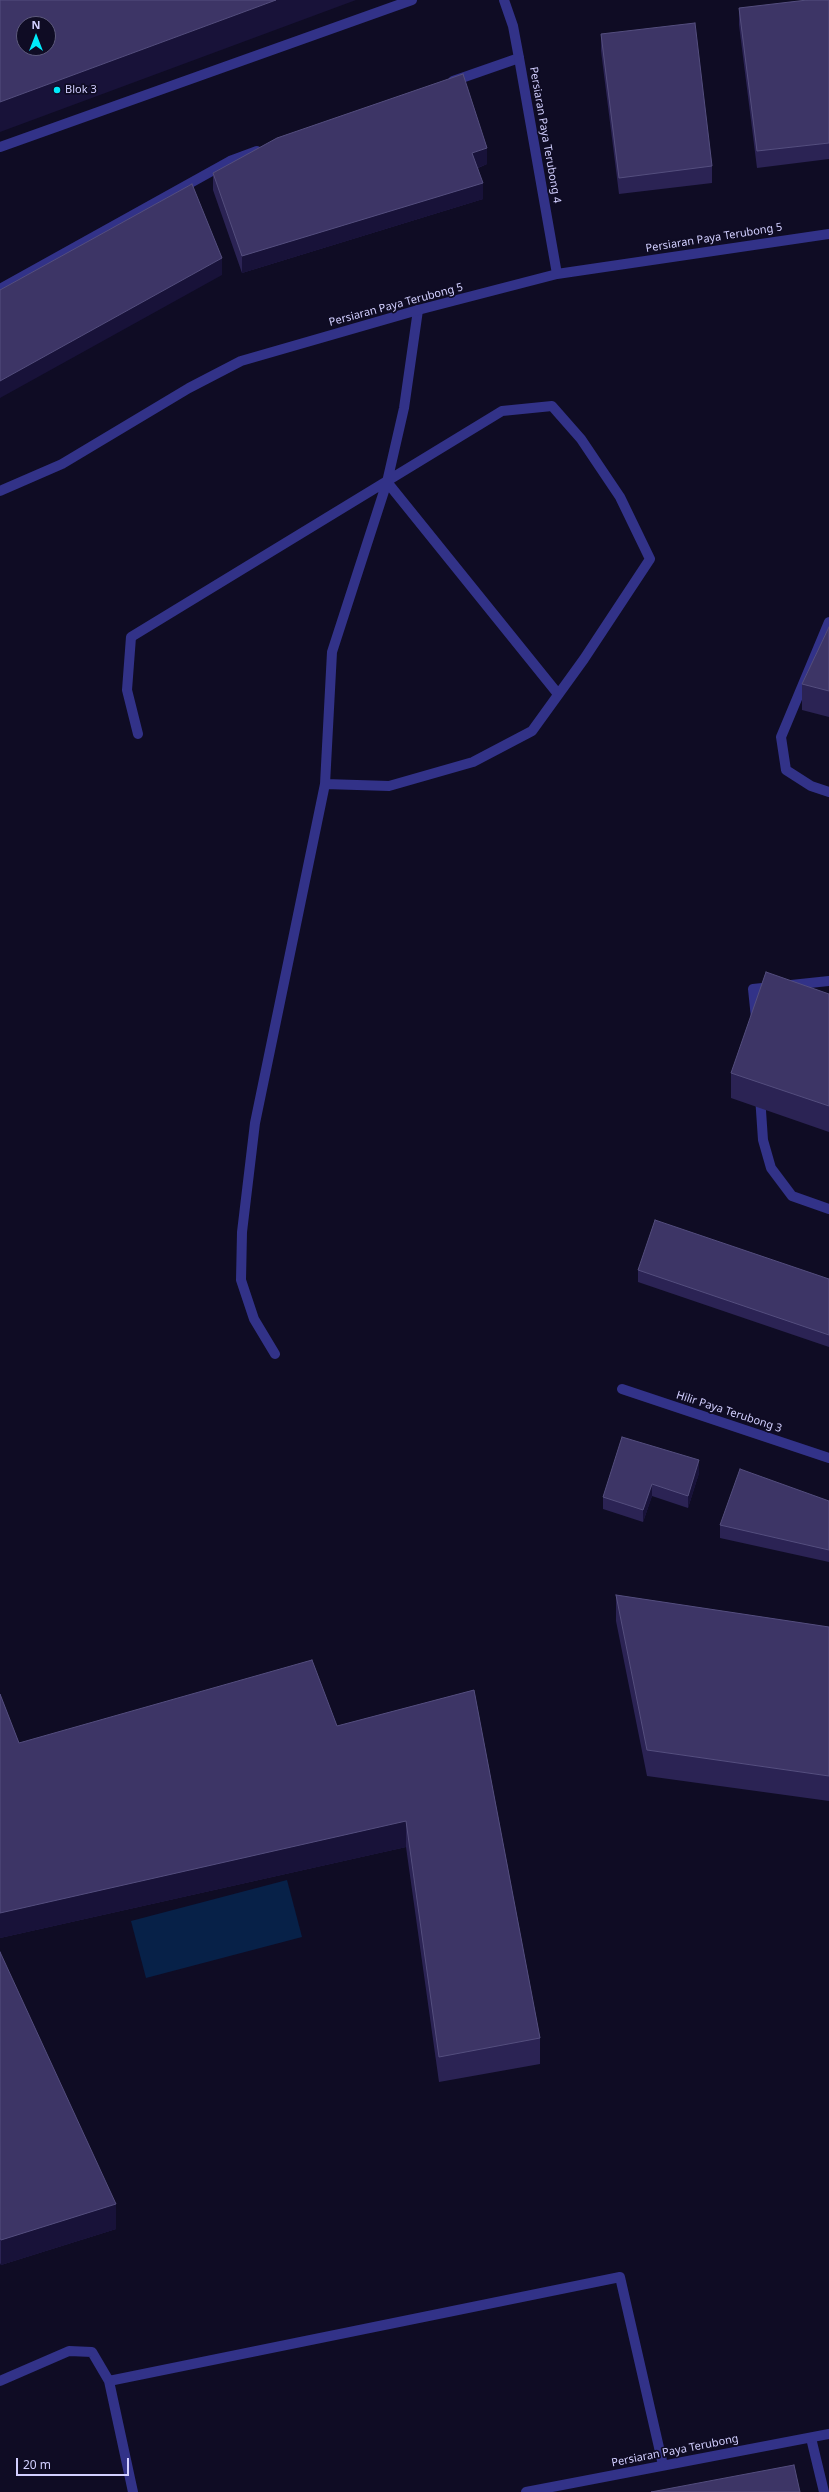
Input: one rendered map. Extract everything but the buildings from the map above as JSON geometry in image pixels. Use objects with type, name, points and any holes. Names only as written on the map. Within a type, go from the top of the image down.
[{"type":"street","points":[[0,148],[412,0]]},
{"type":"street","name":"Persiaran Paya Terubong 4","points":[[504,0],[513,26],[557,274]]},
{"type":"street","points":[[445,84],[519,58]]},
{"type":"street","points":[[0,289],[230,161],[267,148]]},
{"type":"street","name":"Persiaran Paya Terubong 5","points":[[0,491],[62,464],[189,388],[241,361],[418,310],[557,274],[829,234]]},
{"type":"street","points":[[275,1354],[254,1319],[241,1280],[242,1232],[255,1123],[325,784],[332,652],[387,482],[404,408],[418,310]]},
{"type":"street","points":[[138,734],[128,690],[131,637],[502,411],[552,406],[581,439],[620,497],[650,559],[532,731],[473,762],[389,786],[325,784]]},
{"type":"street","points":[[387,482],[558,694]]},
{"type":"street","points":[[829,622],[781,737],[786,770],[811,786],[829,792]]},
{"type":"street","points":[[757,1032],[753,989],[829,981]]},
{"type":"street","points":[[760,1083],[763,1140],[771,1168],[792,1196],[829,1210]]},
{"type":"street","name":"Hilir Paya Terubong 3","points":[[622,1390],[829,1458]]},
{"type":"street","points":[[109,2382],[620,2276],[663,2465]]},
{"type":"street","points":[[0,2381],[69,2352],[92,2352],[109,2382],[133,2492]]},
{"type":"street","name":"Persiaran Paya Terubong","points":[[526,2492],[829,2434]]},
{"type":"street","points":[[811,2438],[824,2492]]},
{"type":"water","points":[[287,1880],[302,1937],[146,1978],[131,1921]]},
{"type":"place","name":"Blok 3","points":[[57,90]]}]
